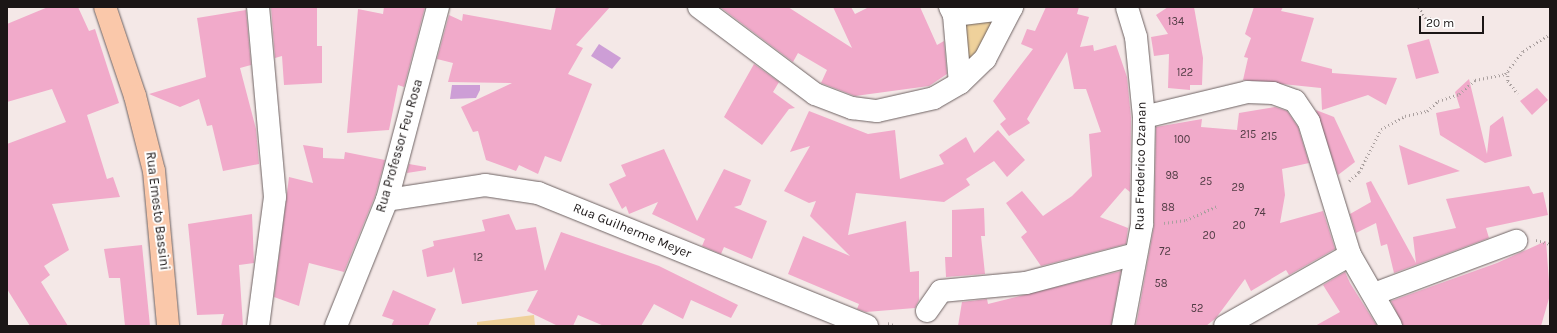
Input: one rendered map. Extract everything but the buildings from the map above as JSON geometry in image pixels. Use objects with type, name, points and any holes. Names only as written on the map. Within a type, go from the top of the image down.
[{"type":"main road","name":"Rua Ernesto Bassini","points":[[105,7],[135,96],[154,171],[168,326]]},
{"type":"street","points":[[258,7],[275,197],[258,326]]},
{"type":"street","name":"Rua Professor Feu Rosa","points":[[336,326],[387,200],[438,7]]},
{"type":"street","points":[[699,7],[815,94],[852,108],[878,111],[934,98],[960,83],[985,59],[1012,7]]},
{"type":"street","points":[[960,83],[952,11],[1012,7]]},
{"type":"street","name":"Rua Frederico Ozanan","points":[[1123,326],[1142,224],[1144,117],[1136,37],[1127,7]]},
{"type":"street","points":[[1144,117],[1247,92],[1273,93],[1295,101],[1309,122],[1350,255],[1374,294],[1390,326]]},
{"type":"street","name":"Rua Guilherme Meyer","points":[[387,200],[486,185],[538,193],[867,326]]},
{"type":"street","points":[[1374,294],[1516,241]]},
{"type":"street","points":[[927,312],[941,291],[1026,284],[1136,254]]},
{"type":"street","points":[[1225,326],[1350,255]]},
{"type":"path","points":[[1419,7],[1426,19],[1431,18]]},
{"type":"path","points":[[1333,196],[1359,172],[1381,129],[1405,116],[1428,111],[1438,101],[1459,94],[1475,80],[1506,74],[1523,51],[1550,34]]},
{"type":"path","points":[[1510,68],[1508,81],[1518,94]]},
{"type":"path","points":[[1142,224],[1186,220],[1217,206]]},
{"type":"shaded area","points":[[999,21],[965,67],[961,23]]},
{"type":"shaded area","points":[[599,44],[621,58],[612,69],[591,56]]},
{"type":"shaded area","points":[[452,85],[480,85],[480,90],[476,98],[450,99]]},
{"type":"shaded area","points":[[534,315],[535,326],[477,326],[477,322]]}]
